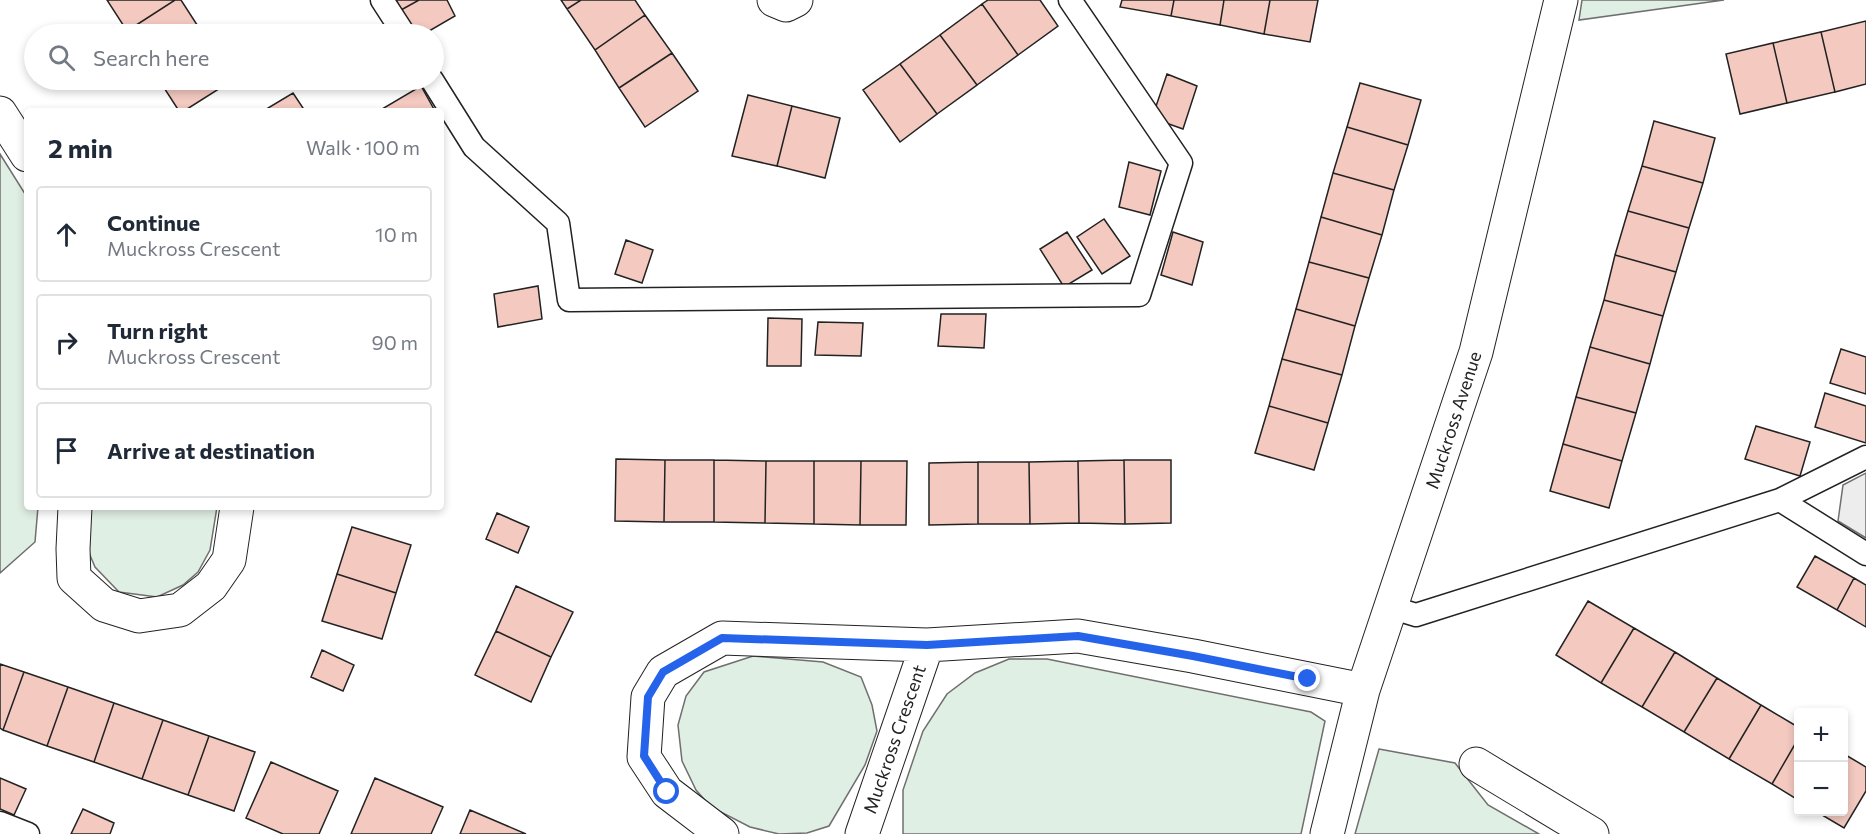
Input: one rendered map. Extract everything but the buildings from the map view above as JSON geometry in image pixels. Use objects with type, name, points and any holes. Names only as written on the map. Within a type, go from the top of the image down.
[{"type":"street","points":[[774,0],[786,5],[796,0]]},
{"type":"street","name":"Muckross Avenue","points":[[1327,834],[1363,690],[1476,352],[1561,0]]},
{"type":"street","points":[[0,113],[24,150]]},
{"type":"street","points":[[75,510],[73,549],[75,578],[104,605],[139,616],[180,610],[211,586],[229,560],[237,510]]},
{"type":"street","name":"Muckross Crescent","points":[[722,834],[667,792],[644,756],[648,697],[663,672],[722,638],[927,645],[1078,636],[1363,690]]},
{"type":"street","name":"Muckross Crescent","points":[[862,834],[927,645]]},
{"type":"street","points":[[1476,764],[1592,834]]},
{"type":"lane","points":[[382,0],[398,24]]},
{"type":"lane","points":[[438,90],[474,147],[558,223],[569,300],[1139,295],[1180,163],[1070,0]]},
{"type":"lane","points":[[1390,607],[1416,615],[1780,500],[1866,457]]},
{"type":"lane","points":[[1780,500],[1866,554]]},
{"type":"lane","points":[[0,823],[28,834]]},
{"type":"green space","points":[[1582,0],[1724,0],[1579,20]]},
{"type":"green space","points":[[0,154],[24,192],[24,510],[38,510],[35,542],[0,573]]},
{"type":"green space","points":[[89,510],[217,510],[210,550],[198,572],[183,585],[157,597],[119,592],[95,567],[84,541]]},
{"type":"green space","points":[[753,656],[823,662],[861,677],[872,705],[877,731],[865,765],[829,826],[807,833],[779,834],[750,827],[711,807],[696,790],[682,761],[678,725],[686,696],[704,672]]},
{"type":"green space","points":[[1009,659],[1047,659],[1311,712],[1325,721],[1301,834],[903,834],[903,790],[923,731],[947,694],[975,673]]},
{"type":"green space","points":[[1379,749],[1455,763],[1488,805],[1539,834],[1355,834]]},
{"type":"shaded area","points":[[1866,473],[1866,538],[1838,521],[1843,485]]},
{"type":"route","points":[[667,792],[644,756],[648,697],[663,672],[722,638],[927,645],[1078,636],[1308,679]]}]
